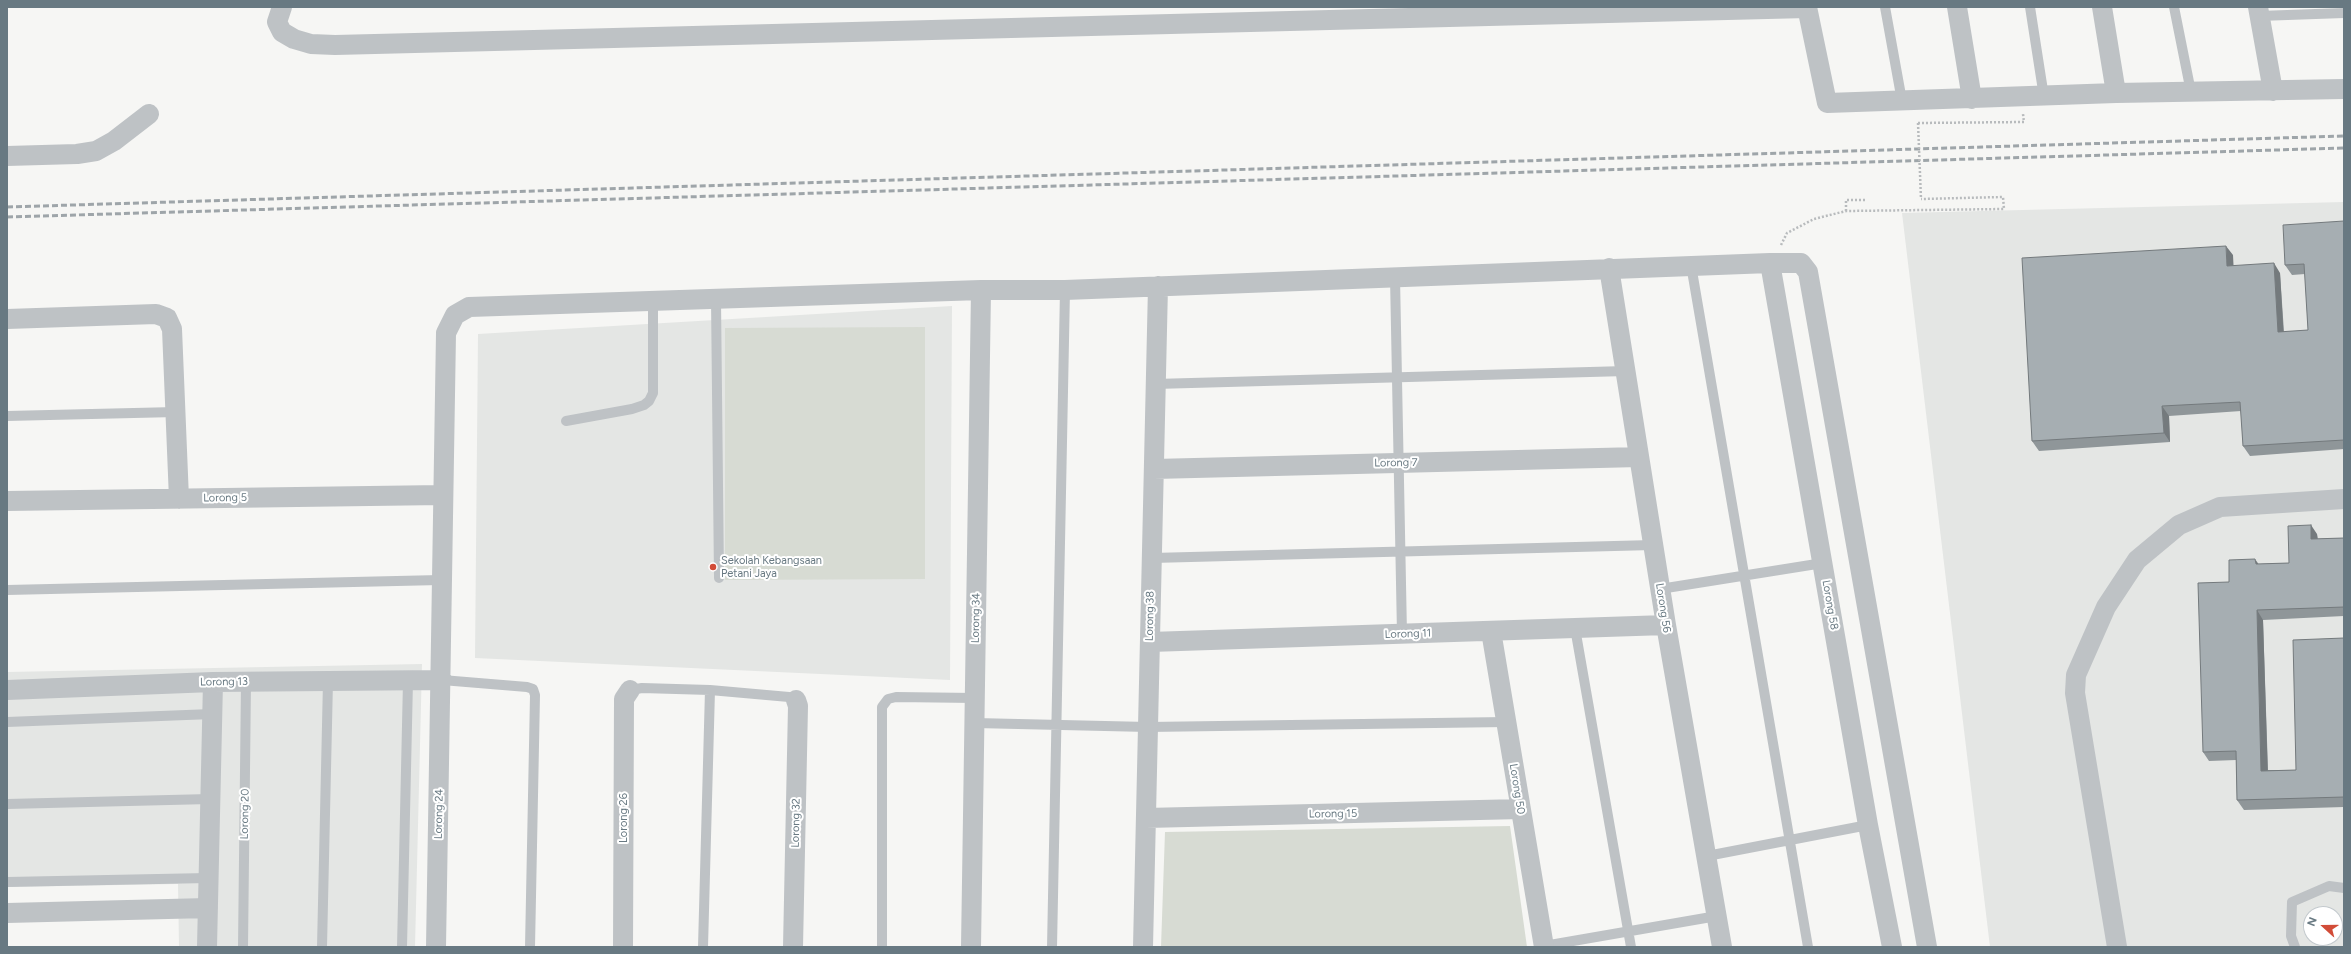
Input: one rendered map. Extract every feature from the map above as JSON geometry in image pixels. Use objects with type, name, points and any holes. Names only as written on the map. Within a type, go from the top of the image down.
[{"type":"street","points":[[282,7],[277,22],[282,32],[294,39],[311,44],[335,45],[1807,7],[1827,104],[2116,93],[2344,89]]},
{"type":"street","points":[[1957,7],[1972,99]]},
{"type":"street","points":[[2102,7],[2116,93]]},
{"type":"street","points":[[2259,12],[2273,91]]},
{"type":"street","points":[[7,156],[77,154],[96,151],[114,141],[149,114]]},
{"type":"street","name":"Lorong 58","points":[[1770,263],[1868,825],[1892,947]]},
{"type":"street","name":"Lorong 24","points":[[436,947],[442,680],[440,580],[446,333],[455,315],[469,307],[981,290],[1065,290],[1609,268],[1801,263],[1808,269],[1927,947]]},
{"type":"street","name":"Lorong 56","points":[[1609,268],[1660,589],[1722,947]]},
{"type":"street","name":"Lorong 38","points":[[1143,947],[1158,286]]},
{"type":"street","name":"Lorong 34","points":[[971,947],[976,724],[975,698],[981,290]]},
{"type":"street","points":[[7,319],[156,314],[167,318],[172,329],[179,499]]},
{"type":"street","name":"Lorong 7","points":[[1154,469],[1639,457]]},
{"type":"street","name":"Lorong 5","points":[[7,501],[442,494]]},
{"type":"street","points":[[2118,947],[2075,693],[2076,675],[2106,607],[2137,560],[2178,525],[2220,507],[2344,499]]},
{"type":"street","name":"Lorong 11","points":[[1150,642],[1666,625]]},
{"type":"street","name":"Lorong 50","points":[[1491,631],[1544,946]]},
{"type":"street","name":"Lorong 13","points":[[7,690],[213,682],[442,680]]},
{"type":"street","points":[[207,947],[213,682]]},
{"type":"street","name":"Lorong 26","points":[[623,947],[624,699],[630,690]]},
{"type":"street","name":"Lorong 32","points":[[793,947],[798,706],[796,700]]},
{"type":"street","name":"Lorong 15","points":[[1146,818],[1521,809]]},
{"type":"street","points":[[7,912],[208,908]]},
{"type":"lane","points":[[1885,7],[1902,101]]},
{"type":"lane","points":[[2030,7],[2044,96]]},
{"type":"lane","points":[[2174,7],[2192,92]]},
{"type":"lane","points":[[2259,12],[2344,14]]},
{"type":"lane","points":[[1691,266],[1808,947]]},
{"type":"lane","points":[[1395,277],[1402,634]]},
{"type":"lane","points":[[1052,947],[1065,290]]},
{"type":"lane","points":[[716,299],[719,578]]},
{"type":"lane","points":[[566,421],[632,409],[644,405],[649,401],[653,393],[653,301]]},
{"type":"lane","points":[[1156,384],[1626,371]]},
{"type":"lane","points":[[7,416],[176,412]]},
{"type":"lane","points":[[1152,558],[1653,545]]},
{"type":"lane","points":[[1660,589],[1822,564]]},
{"type":"lane","points":[[7,590],[440,580]]},
{"type":"lane","points":[[1575,628],[1631,947]]},
{"type":"lane","points":[[442,680],[527,687],[533,689],[535,695],[530,947]]},
{"type":"lane","points":[[322,947],[328,681]]},
{"type":"lane","points":[[402,947],[408,681]]},
{"type":"lane","name":"Lorong 20","points":[[243,943],[246,682]]},
{"type":"lane","points":[[630,690],[642,688],[710,690],[789,697],[796,700]]},
{"type":"lane","points":[[703,947],[710,690]]},
{"type":"lane","points":[[882,947],[882,707],[888,699],[896,697],[975,698]]},
{"type":"lane","points":[[7,722],[212,714]]},
{"type":"lane","points":[[976,724],[1148,727],[1506,722]]},
{"type":"lane","points":[[7,804],[210,799]]},
{"type":"lane","points":[[1707,856],[1868,825]]},
{"type":"lane","points":[[7,882],[208,878]]},
{"type":"lane","points":[[2295,947],[2291,936],[2292,902],[2329,886],[2344,888]]},
{"type":"lane","points":[[1544,946],[1717,916]]},
{"type":"lane","points":[[235,947],[243,943]]},
{"type":"path","points":[[1770,263],[1788,233],[1814,219],[1846,211],[2004,208],[2003,197],[1921,199],[1918,123]]},
{"type":"path","points":[[1846,211],[1846,200],[1867,200]]},
{"type":"shaded area","points":[[2344,202],[2344,947],[1990,947],[1902,213]]},
{"type":"shaded area","name":"Sekolah Kebangsaan Petani Jaya","points":[[952,306],[950,680],[475,658],[478,334]]},
{"type":"shaded area","points":[[925,327],[925,579],[725,580],[725,328]]},
{"type":"shaded area","points":[[422,664],[415,947],[179,947],[178,884],[7,887],[7,672]]},
{"type":"shaded area","points":[[1510,826],[1527,947],[1161,947],[1165,832]]},
{"type":"building","points":[[2344,221],[2344,440],[2243,446],[2240,402],[2162,406],[2164,433],[2032,441],[2022,258],[2226,246],[2227,266],[2274,263],[2278,332],[2308,330],[2304,264],[2285,265],[2283,225]]},
{"type":"building","points":[[2311,525],[2311,539],[2344,538],[2344,607],[2257,610],[2261,771],[2296,770],[2293,640],[2344,638],[2344,797],[2237,800],[2236,751],[2203,752],[2198,583],[2229,582],[2229,560],[2255,559],[2256,564],[2289,563],[2288,526]]},
{"type":"railway","points":[[7,207],[2344,136]]},
{"type":"railway","points":[[7,217],[2344,148]]},
{"type":"place","name":"Sekolah Kebangsaan Petani Jaya","points":[[713,567]]}]
